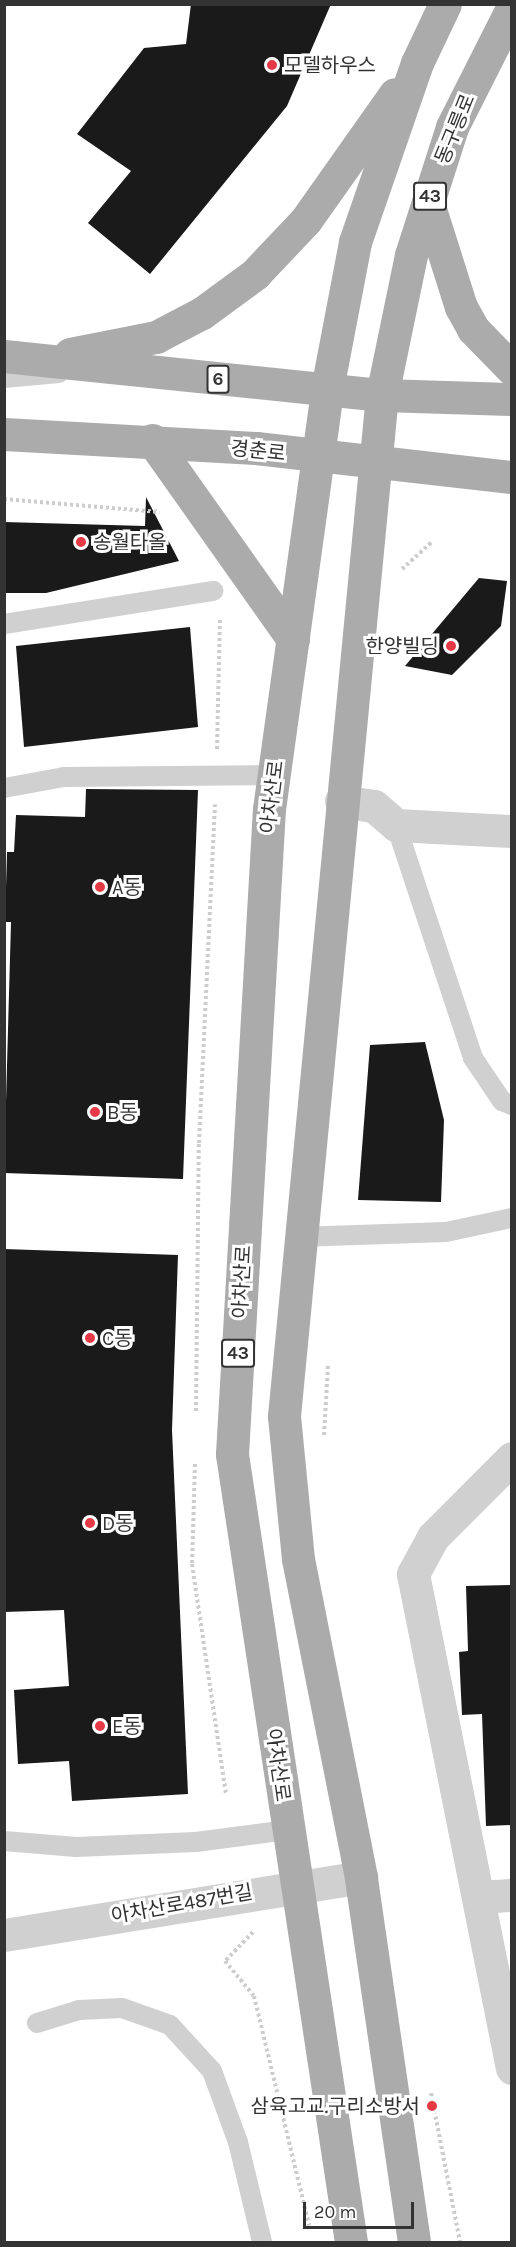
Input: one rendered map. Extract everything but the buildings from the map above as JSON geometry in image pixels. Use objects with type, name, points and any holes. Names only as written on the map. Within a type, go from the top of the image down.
[{"type":"main road","name":"43","points":[[327,389],[345,276],[417,63],[445,4]]},
{"type":"main road","name":"동구릉로","points":[[382,395],[396,316],[452,127],[507,27]]},
{"type":"main road","points":[[48,358],[156,337],[202,313],[255,274],[306,220],[417,63]]},
{"type":"main road","points":[[428,203],[461,307],[473,329],[512,369]]},
{"type":"main road","name":"6","points":[[4,356],[48,358],[110,368],[382,395],[512,399]]},
{"type":"main road","name":"아차산로","points":[[327,389],[274,775],[232,1454],[351,2242]]},
{"type":"main road","name":"43","points":[[382,395],[377,464],[297,1237],[284,1416],[298,1559],[361,1877],[414,2242]]},
{"type":"main road","name":"경춘로","points":[[4,434],[152,440],[512,477]]},
{"type":"main road","points":[[152,440],[293,639]]},
{"type":"street","points":[[341,801],[374,806],[396,825],[512,831]]},
{"type":"street","points":[[512,1458],[434,1537],[413,1574],[496,1896],[512,2068]]},
{"type":"street","name":"아차산로487번길","points":[[4,1935],[296,1883],[361,1877]]},
{"type":"lane","points":[[4,378],[110,368]]},
{"type":"lane","points":[[4,624],[213,591]]},
{"type":"lane","points":[[4,788],[64,777],[274,775]]},
{"type":"lane","points":[[396,825],[473,1058],[502,1101],[512,1105]]},
{"type":"lane","points":[[297,1237],[446,1232],[512,1218]]},
{"type":"lane","points":[[4,1841],[76,1848],[287,1830]]},
{"type":"lane","points":[[37,2023],[79,2010],[122,2008],[170,2025],[212,2071],[238,2142],[262,2242]]},
{"type":"path","points":[[4,499],[169,517]]},
{"type":"path","points":[[399,580],[406,563],[433,540]]},
{"type":"path","points":[[196,1423],[199,1143],[223,629],[213,591]]},
{"type":"path","points":[[195,1458],[192,1564],[226,1794]]},
{"type":"path","points":[[254,1931],[225,1961],[254,1996],[311,2234]]},
{"type":"place","name":"모델하우스","points":[[272,65]]},
{"type":"place","name":"송월타올","points":[[81,542]]},
{"type":"place","name":"한양빌딩","points":[[451,646]]},
{"type":"place","name":"A동","points":[[100,887]]},
{"type":"place","name":"B동","points":[[95,1112]]},
{"type":"place","name":"C동","points":[[90,1338]]},
{"type":"place","name":"D동","points":[[90,1523]]},
{"type":"place","name":"E동","points":[[100,1726]]},
{"type":"place","name":"삼육고교.구리소방서","points":[[432,2106]]}]
